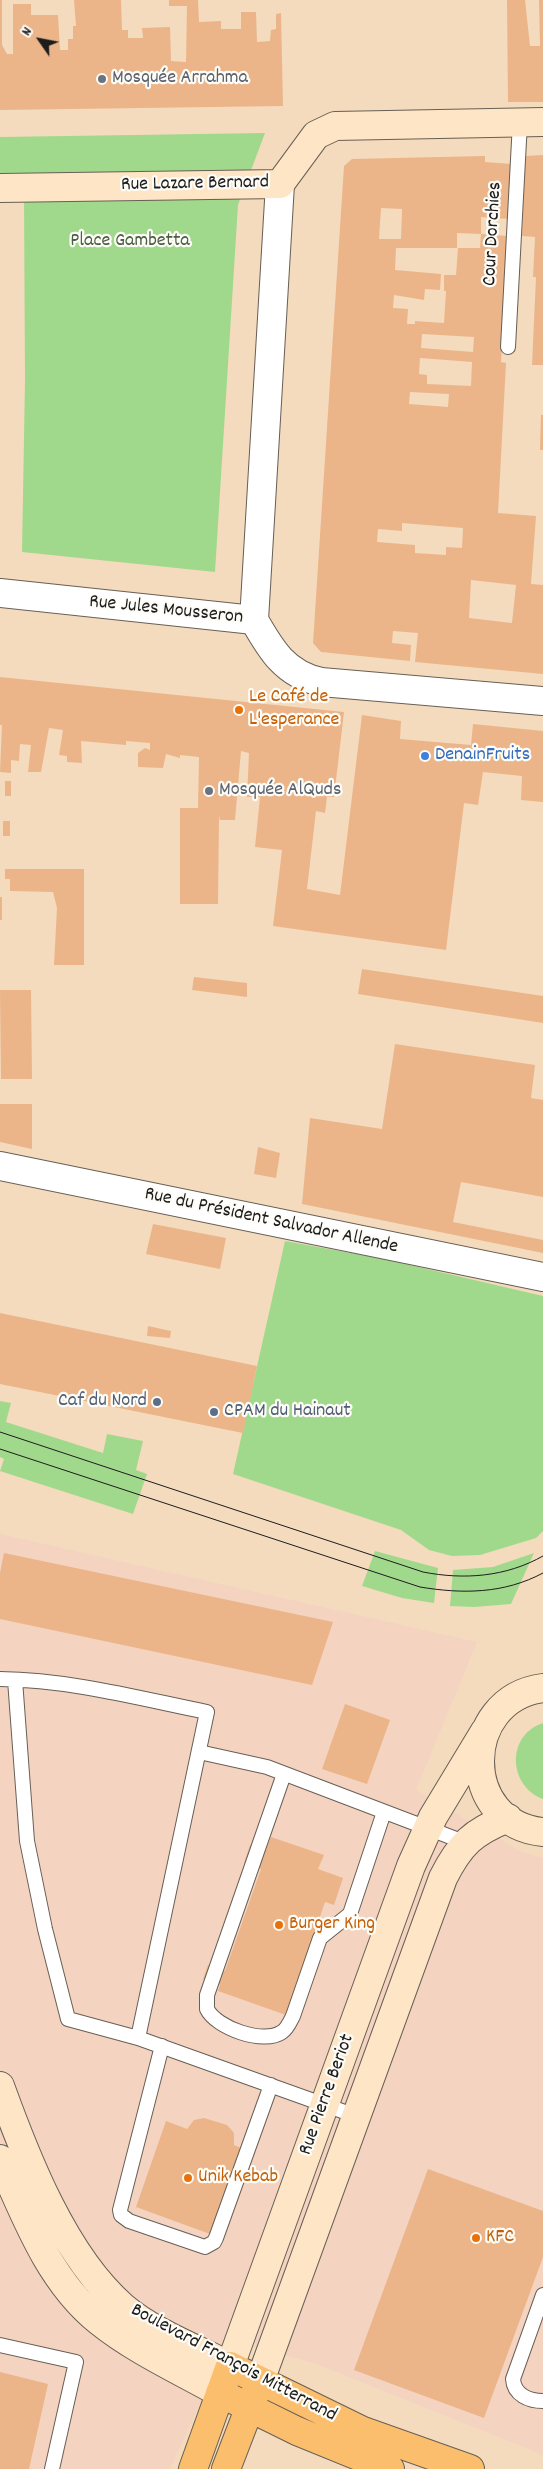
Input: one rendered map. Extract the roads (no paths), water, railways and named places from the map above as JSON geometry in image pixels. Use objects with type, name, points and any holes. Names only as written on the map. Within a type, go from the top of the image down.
[{"type":"main road","name":"Boulevard François Mitterrand","points":[[230,2366],[363,2431],[470,2469]]},
{"type":"main road","name":"Rue Pierre Beriot","points":[[193,2469],[230,2366]]},
{"type":"main road","name":"Rue Pierre Beriot","points":[[226,2469],[260,2381]]},
{"type":"main road","name":"Boulevard François Mitterrand","points":[[220,2393],[339,2450],[390,2469]]},
{"type":"street","name":"Rue Lazare Bernard","points":[[0,188],[280,184],[316,135],[335,126],[532,122]]},
{"type":"street","points":[[254,620],[280,184]]},
{"type":"street","name":"Rue Jules Mousseron","points":[[0,593],[254,620],[279,660],[299,675],[309,679],[543,701]]},
{"type":"street","name":"Rue du Président Salvador Allende","points":[[0,1166],[543,1277]]},
{"type":"street","name":"Rue Pierre Beriot","points":[[230,2366],[427,1828],[485,1731],[501,1708],[515,1697],[539,1686]]},
{"type":"street","points":[[485,1731],[479,1759],[481,1778],[494,1804],[531,1830]]},
{"type":"street","name":"Rue Pierre Beriot","points":[[260,2381],[441,1883],[453,1857],[464,1842],[487,1826],[531,1830]]},
{"type":"street","name":"Boulevard François Mitterrand","points":[[0,2086],[53,2209],[65,2233],[93,2275],[107,2292],[139,2318],[230,2366]]},
{"type":"street","name":"Boulevard François Mitterrand","points":[[0,2159],[41,2248],[84,2306],[97,2320],[128,2342],[220,2393]]},
{"type":"lane","name":"Cour Dorchies","points":[[508,347],[532,122]]},
{"type":"lane","points":[[0,1679],[62,1682],[207,1712],[138,2038]]},
{"type":"lane","points":[[15,1680],[26,1840],[45,1928],[68,2019],[162,2046],[356,2116]]},
{"type":"lane","points":[[199,1752],[248,1762],[284,1774],[464,1842]]},
{"type":"lane","points":[[284,1774],[207,1995],[206,2003],[210,2015],[221,2024],[230,2028],[262,2038],[276,2035],[286,2028],[293,2016],[320,1938],[350,1914],[384,1812]]},
{"type":"lane","points":[[162,2046],[120,2210],[121,2215],[129,2221],[192,2245],[205,2248],[214,2242],[216,2238],[271,2085]]},
{"type":"lane","points":[[543,2295],[513,2379],[515,2389],[524,2397],[543,2401]]},
{"type":"lane","points":[[2,2342],[76,2362],[52,2469]]},
{"type":"tram line","points":[[0,1432],[423,1572],[454,1576],[484,1575],[514,1568],[543,1556]]},
{"type":"tram line","points":[[0,1449],[420,1587],[451,1591],[498,1589],[528,1580],[543,1573]]},
{"type":"place","name":"Mosquée Arrahma","points":[[102,79]]},
{"type":"place","name":"Le Café de L'esperance","points":[[239,710]]},
{"type":"place","name":"DenainFruits","points":[[425,756]]},
{"type":"place","name":"Mosquée AlQuds","points":[[209,791]]},
{"type":"place","name":"Caf du Nord","points":[[157,1402]]},
{"type":"place","name":"CPAM du Hainaut","points":[[214,1412]]},
{"type":"place","name":"Burger King","points":[[279,1925]]},
{"type":"place","name":"Unik Kebab","points":[[188,2178]]},
{"type":"place","name":"KFC","points":[[476,2238]]},
{"type":"park label","name":"Place Gambetta","points":[[130,242]]}]
